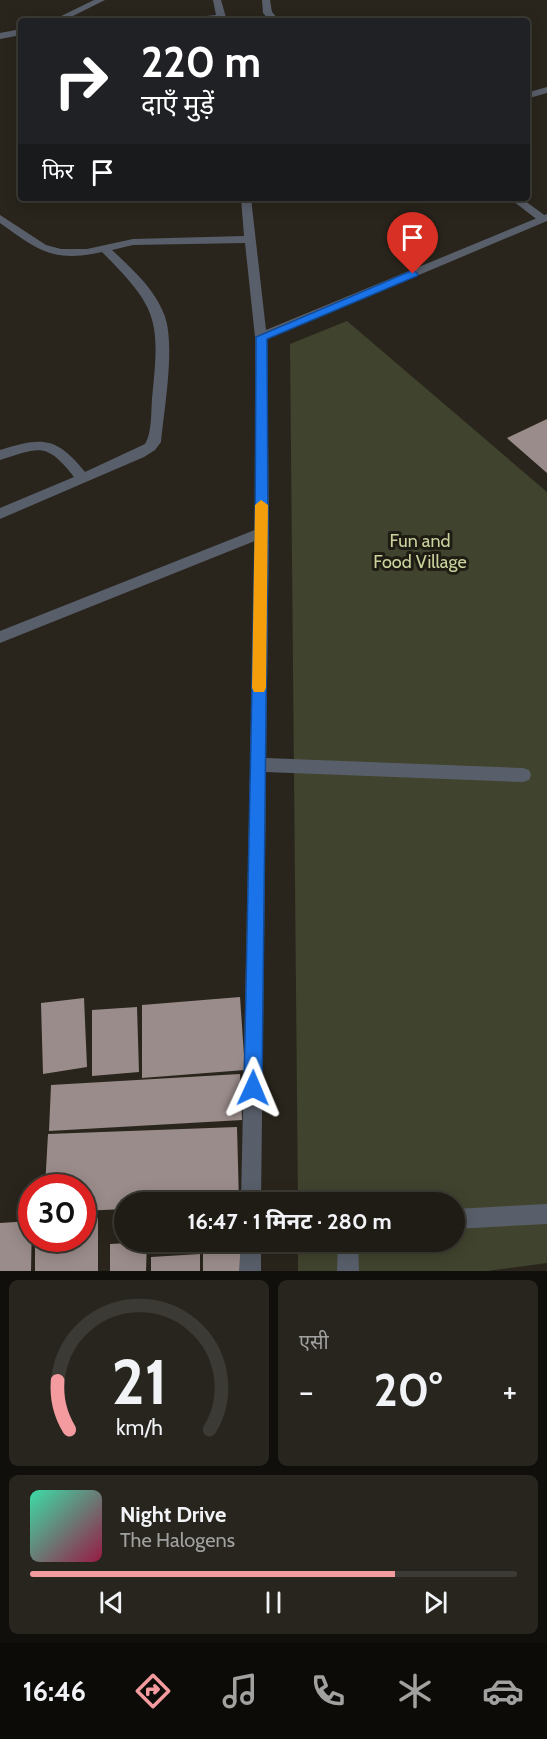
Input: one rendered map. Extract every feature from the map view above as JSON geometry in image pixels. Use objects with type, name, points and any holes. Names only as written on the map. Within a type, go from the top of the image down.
[{"type":"street","points":[[62,18],[101,0]]},
{"type":"street","points":[[217,0],[221,18]]},
{"type":"street","points":[[266,0],[268,14],[272,18]]},
{"type":"street","points":[[0,36],[18,33]]},
{"type":"street","points":[[530,95],[547,90]]},
{"type":"street","points":[[246,201],[261,337],[261,532],[251,1192]]},
{"type":"street","points":[[519,201],[545,218]]},
{"type":"street","points":[[0,218],[36,244],[52,251],[74,253],[133,242],[252,239]]},
{"type":"street","points":[[261,337],[545,218]]},
{"type":"street","points":[[0,514],[150,447],[154,442],[162,343],[160,318],[130,274],[104,248]]},
{"type":"street","points":[[0,455],[31,445],[55,447],[81,477]]},
{"type":"street","points":[[0,637],[261,532]]},
{"type":"street","points":[[258,765],[523,775]]},
{"type":"street","points":[[465,1218],[547,1214]]},
{"type":"street","points":[[250,1271],[251,1252]]},
{"type":"street","points":[[348,1252],[348,1271]]},
{"type":"green space","name":"Fun and Food Village","points":[[347,321],[547,492],[547,1263],[487,1271],[298,1271],[298,1252],[465,1252],[465,1192],[298,1192],[290,344]]},
{"type":"building","points":[[547,419],[547,473],[507,438]]},
{"type":"building","points":[[240,997],[245,1070],[142,1078],[142,1005]]},
{"type":"building","points":[[84,998],[87,1067],[43,1074],[41,1003]]},
{"type":"building","points":[[137,1007],[139,1072],[92,1076],[92,1010]]},
{"type":"building","points":[[240,1074],[242,1120],[49,1131],[51,1085]]},
{"type":"building","points":[[237,1127],[239,1192],[114,1192],[114,1209],[96,1210],[96,1174],[46,1174],[48,1134]]},
{"type":"building","points":[[96,1218],[98,1218],[98,1271],[35,1271],[35,1252],[96,1252]]},
{"type":"building","points":[[18,1222],[18,1252],[31,1252],[31,1271],[0,1271],[0,1223]]},
{"type":"building","points":[[110,1244],[114,1244],[114,1252],[147,1252],[146,1271],[110,1271]]},
{"type":"building","points":[[203,1252],[244,1252],[245,1271],[203,1271]]},
{"type":"building","points":[[200,1254],[200,1271],[151,1271],[151,1257]]},
{"type":"slow traffic","points":[[259,688],[261,505]]},
{"type":"route","points":[[253,1088],[261,532],[261,337],[413,274]]}]
